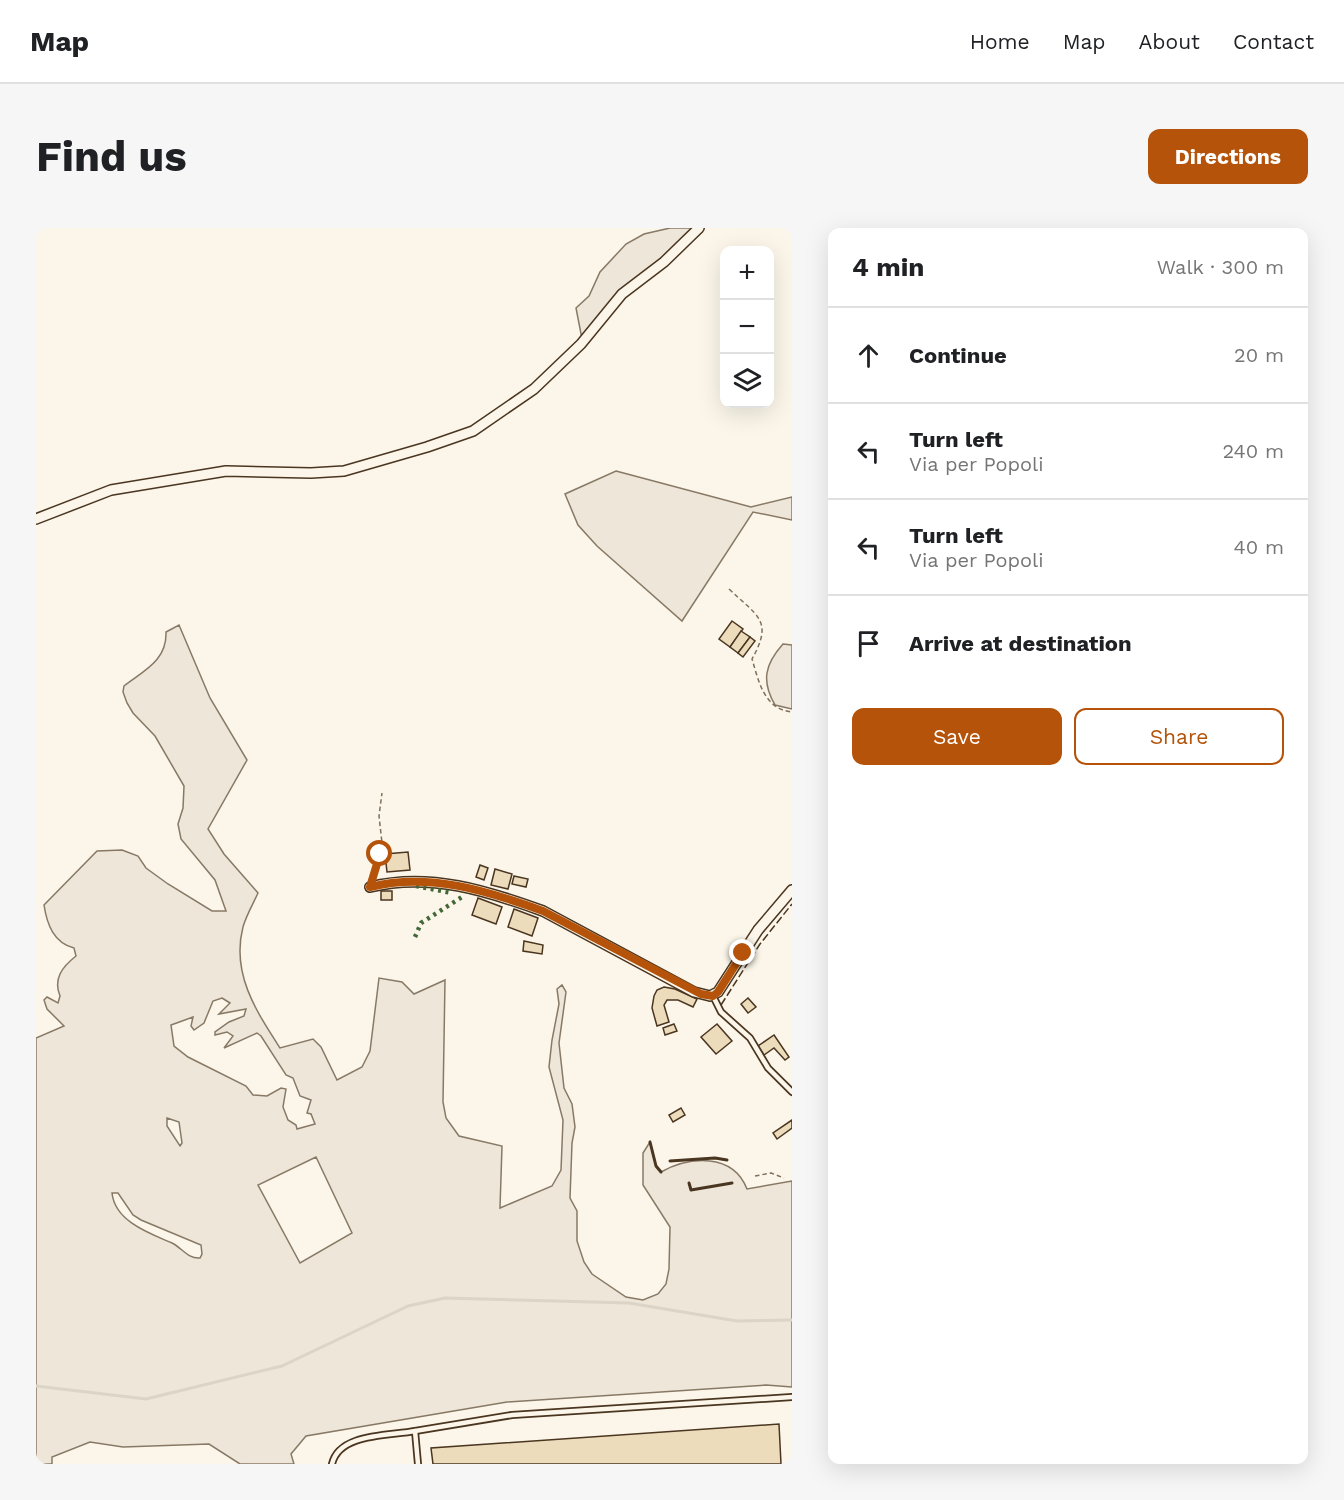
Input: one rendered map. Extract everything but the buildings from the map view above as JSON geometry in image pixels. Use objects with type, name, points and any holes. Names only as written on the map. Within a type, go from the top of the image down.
[{"type":"street","points":[[36,519],[88,498],[122,488],[226,471],[318,473],[344,471],[427,447],[472,431],[534,389],[582,344],[622,294],[664,261],[699,228]]},
{"type":"street","points":[[370,887],[406,880],[425,880],[526,905],[543,911],[694,992],[713,996],[758,930],[792,890]]},
{"type":"lane","points":[[713,996],[721,1012],[750,1038],[768,1068],[792,1092]]},
{"type":"lane","points":[[332,1464],[334,1455],[346,1443],[512,1415],[792,1397]]},
{"type":"lane","points":[[415,1431],[418,1464]]},
{"type":"path","points":[[729,589],[758,617],[764,626],[764,634],[752,659],[759,685],[771,705],[779,710],[792,712]]},
{"type":"path","points":[[370,887],[382,843],[379,816],[382,793]]},
{"type":"path","points":[[754,1176],[771,1173],[784,1178]]},
{"type":"shaded area","points":[[670,228],[696,228],[582,339],[576,308],[589,296],[600,272],[626,244],[644,234]]},
{"type":"shaded area","points":[[616,471],[751,507],[792,497],[792,520],[753,512],[682,621],[597,546],[578,525],[565,494]]},
{"type":"shaded area","points":[[179,625],[210,698],[247,760],[208,829],[224,854],[258,893],[243,927],[240,960],[248,991],[262,1020],[280,1048],[313,1039],[321,1047],[337,1080],[362,1067],[370,1051],[379,978],[402,982],[414,994],[445,980],[443,1102],[446,1118],[459,1136],[502,1146],[500,1208],[552,1186],[561,1170],[563,1120],[549,1067],[559,1004],[557,989],[562,985],[566,992],[559,1043],[564,1088],[572,1104],[575,1127],[572,1143],[570,1198],[577,1211],[577,1241],[584,1262],[592,1274],[626,1297],[643,1300],[658,1294],[666,1284],[669,1269],[670,1227],[643,1185],[643,1153],[650,1142],[656,1166],[661,1172],[685,1163],[710,1161],[732,1169],[747,1189],[792,1181],[792,1387],[766,1385],[507,1402],[306,1436],[291,1454],[294,1464],[240,1464],[209,1444],[123,1447],[90,1442],[52,1457],[52,1464],[36,1464],[36,1038],[64,1026],[47,1009],[44,1000],[47,997],[58,1003],[60,996],[58,979],[67,964],[76,956],[74,948],[61,942],[53,932],[44,905],[97,851],[122,850],[138,856],[146,868],[212,911],[226,911],[215,880],[181,839],[178,824],[183,808],[184,786],[155,736],[133,713],[123,692],[124,686],[158,658],[163,651],[166,632]],"holes":[[[222,998],[230,1003],[219,1014],[246,1009],[244,1016],[229,1022],[215,1032],[215,1035],[227,1032],[233,1036],[224,1048],[257,1033],[261,1036],[286,1075],[293,1078],[300,1096],[311,1100],[307,1113],[311,1114],[315,1124],[297,1129],[296,1125],[288,1120],[283,1107],[286,1089],[281,1088],[267,1096],[253,1095],[246,1086],[188,1057],[174,1046],[171,1025],[193,1017],[191,1026],[194,1030],[204,1023],[213,1001]],[[167,1118],[179,1122],[182,1143],[180,1146],[167,1126]],[[316,1157],[352,1233],[300,1263],[258,1185]],[[112,1193],[118,1193],[133,1215],[141,1220],[201,1245],[200,1258],[192,1257],[172,1243],[135,1225],[120,1212]]]},
{"type":"shaded area","points":[[783,644],[792,645],[792,709],[775,705],[768,688],[769,666]]},
{"type":"waterway","points":[[36,1386],[146,1399],[282,1366],[408,1306],[445,1298],[629,1303],[737,1321],[792,1320]]},
{"type":"hedge","points":[[416,886],[452,893]]},
{"type":"hedge","points":[[415,937],[421,923],[462,897]]},
{"type":"fence","points":[[721,1005],[760,944],[792,904]]},
{"type":"wall","points":[[650,1142],[656,1166],[661,1172]]},
{"type":"wall","points":[[670,1161],[715,1158],[727,1160]]},
{"type":"wall","points":[[689,1183],[691,1190],[732,1183]]},
{"type":"route","points":[[380,854],[370,887],[406,880],[425,880],[526,905],[543,911],[676,984],[701,994],[713,996],[718,992],[743,953]]}]
